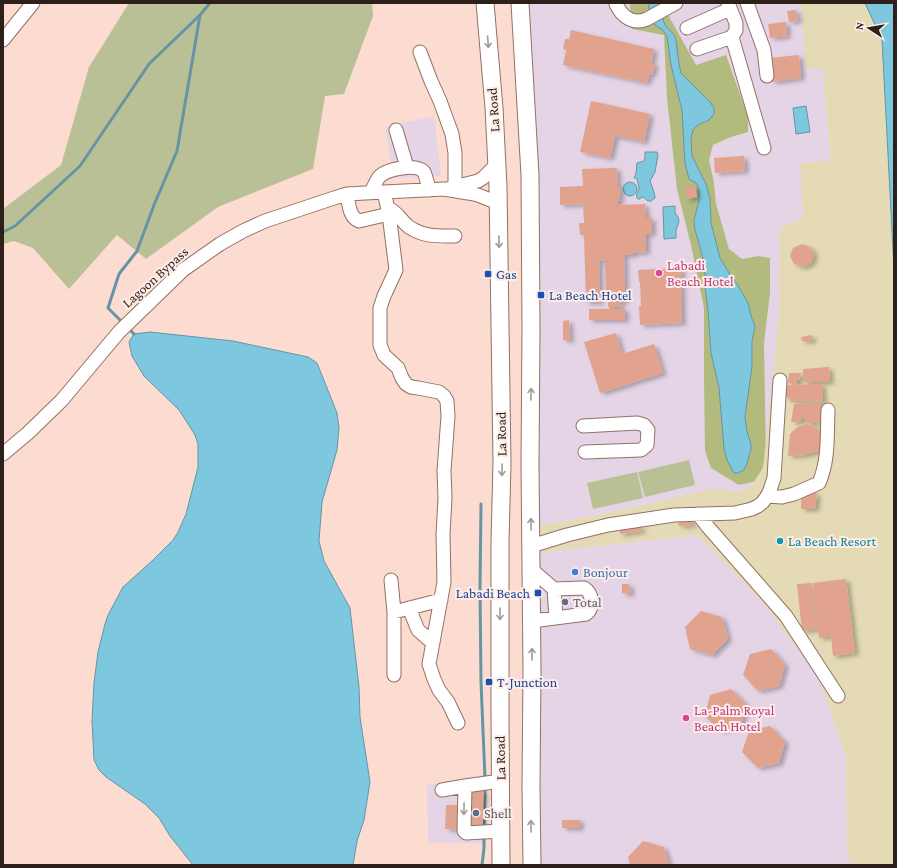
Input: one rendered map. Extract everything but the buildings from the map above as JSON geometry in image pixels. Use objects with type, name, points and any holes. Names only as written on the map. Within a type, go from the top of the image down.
[{"type":"main road","name":"La Road","points":[[485,3],[494,108],[498,203],[502,463],[500,621],[490,782],[490,832],[501,865]]},
{"type":"main road","name":"La Road","points":[[520,3],[530,175],[532,865]]},
{"type":"street","points":[[3,40],[33,3]]},
{"type":"street","points":[[747,3],[764,50],[767,76]]},
{"type":"street","points":[[616,4],[622,14],[636,22],[647,19],[672,5]]},
{"type":"street","points":[[687,28],[729,6],[736,23],[736,30],[732,37],[697,50]]},
{"type":"street","points":[[732,37],[764,148]]},
{"type":"street","points":[[420,52],[452,134],[455,153],[450,188]]},
{"type":"street","points":[[396,130],[407,167]]},
{"type":"street","name":"Lagoon Bypass","points":[[3,454],[28,433],[62,400],[119,332],[183,270],[220,244],[243,231],[277,217],[347,194],[450,188],[478,181],[496,165]]},
{"type":"street","points":[[429,190],[424,172],[418,168],[407,167],[390,171],[380,176],[376,181],[378,192],[389,211],[396,270],[380,308],[380,346],[384,355],[398,368],[406,384],[411,387],[439,392],[447,401],[448,416],[444,471],[444,582],[429,664],[439,690],[448,702],[458,723]]},
{"type":"street","name":"Lagoon Bypass","points":[[450,188],[478,195],[498,203]]},
{"type":"street","points":[[347,194],[352,215],[359,221],[389,211],[395,212],[409,227],[426,235],[455,236]]},
{"type":"street","points":[[532,546],[567,535],[608,525],[674,515],[735,513],[758,506],[767,496],[774,478],[780,380]]},
{"type":"street","points":[[767,496],[782,497],[794,494],[819,483],[826,457],[828,410]]},
{"type":"street","points":[[583,426],[637,423],[644,425],[648,430],[647,445],[641,450],[585,452]]},
{"type":"street","points":[[698,514],[786,616],[838,696]]},
{"type":"street","points":[[532,570],[554,589],[584,588],[590,594],[592,606],[590,611],[586,614],[532,621]]},
{"type":"street","points":[[391,580],[394,612],[394,675]]},
{"type":"street","points":[[554,589],[556,618]]},
{"type":"street","points":[[394,612],[441,600]]},
{"type":"street","points":[[409,608],[418,630],[433,644]]},
{"type":"street","points":[[442,790],[490,782]]},
{"type":"street","points":[[465,786],[464,831],[466,833],[490,832]]},
{"type":"shaded area","name":"Labadi Beach Hotel","points":[[529,3],[799,3],[823,69],[831,160],[800,164],[803,218],[780,229],[779,318],[763,468],[751,486],[737,492],[715,488],[614,512],[538,526],[540,368],[538,154]]},
{"type":"shaded area","points":[[434,116],[441,176],[394,178],[385,127]]},
{"type":"shaded area","name":"La-Palm Royal Beach Hotel","points":[[697,535],[761,600],[820,679],[846,758],[847,851],[851,865],[540,865],[537,553]]},
{"type":"shaded area","points":[[488,774],[486,843],[428,843],[427,785]]},
{"type":"green space","points":[[129,3],[372,3],[373,16],[344,94],[325,96],[313,169],[218,207],[146,259],[117,235],[69,289],[33,248],[14,241],[3,244],[3,209],[61,165],[89,67]]},
{"type":"green space","points":[[630,3],[665,3],[667,13],[696,65],[726,55],[748,117],[748,132],[731,137],[713,145],[709,160],[714,183],[716,204],[729,249],[742,259],[758,256],[770,258],[770,293],[764,343],[766,460],[757,481],[739,485],[711,468],[705,451],[704,308],[691,245],[677,189],[667,98],[664,35],[632,29]]},
{"type":"green space","points":[[689,460],[695,485],[645,497],[638,472]]},
{"type":"green space","points":[[637,472],[643,498],[593,509],[587,483]]},
{"type":"sand","points":[[799,3],[865,3],[882,40],[894,269],[894,865],[851,865],[847,851],[846,758],[820,679],[761,600],[697,535],[537,553],[538,526],[614,512],[715,488],[737,492],[751,486],[763,468],[779,318],[780,228],[803,218],[800,164],[831,160],[823,69],[805,68],[802,13]]},
{"type":"water","points":[[648,3],[659,3],[665,25],[674,35],[676,40],[681,73],[710,102],[714,108],[714,114],[709,120],[698,125],[693,130],[691,138],[692,156],[706,184],[710,199],[711,223],[720,258],[748,303],[755,326],[752,341],[752,366],[745,417],[751,449],[744,470],[738,473],[734,473],[727,460],[724,448],[719,388],[711,353],[705,286],[705,267],[695,230],[694,220],[699,201],[699,191],[697,184],[689,179],[685,163],[682,110],[671,65],[667,36],[663,30],[653,23],[650,17]]},
{"type":"water","points":[[865,3],[894,3],[894,269],[882,40]]},
{"type":"water","points":[[806,106],[810,132],[796,134],[793,108]]},
{"type":"water","points":[[645,152],[657,152],[658,155],[655,172],[650,181],[655,198],[651,201],[648,201],[643,197],[640,199],[637,198],[639,188],[637,179],[634,178],[637,163],[644,161]]},
{"type":"water","points":[[630,182],[635,184],[637,189],[635,194],[630,196],[625,194],[623,189],[625,184]]},
{"type":"water","points":[[675,206],[675,213],[679,221],[676,230],[676,238],[664,239],[663,207]]},
{"type":"water","points":[[150,332],[233,341],[308,357],[317,363],[337,413],[339,428],[337,450],[322,502],[319,541],[324,561],[350,608],[359,687],[360,717],[370,782],[364,820],[357,841],[353,865],[193,865],[170,836],[159,818],[145,804],[106,777],[99,770],[94,760],[92,721],[94,683],[98,652],[108,615],[123,587],[173,540],[178,532],[186,514],[198,467],[198,444],[195,435],[179,410],[144,376],[132,356],[129,342],[134,334]]},
{"type":"waterway","points":[[124,324],[108,308],[119,274],[137,251],[154,205],[177,151],[200,15],[210,3]]},
{"type":"waterway","points":[[3,232],[15,226],[80,166],[149,64],[200,15]]},
{"type":"waterway","points":[[128,328],[134,334]]},
{"type":"waterway","points":[[481,504],[481,682],[485,779]]},
{"type":"waterway","points":[[484,829],[485,787]]},
{"type":"waterway","points":[[482,865],[484,835]]},
{"type":"place","name":"Labadi Beach Hotel","points":[[659,273]]},
{"type":"place","name":"Gas","points":[[488,274]]},
{"type":"place","name":"La Beach Hotel","points":[[541,295]]},
{"type":"place","name":"La Beach Resort","points":[[780,541]]},
{"type":"place","name":"Bonjour","points":[[575,572]]},
{"type":"place","name":"Labadi Beach","points":[[538,593]]},
{"type":"place","name":"Total","points":[[565,602]]},
{"type":"place","name":"T-Junction","points":[[489,682]]},
{"type":"place","name":"La-Palm Royal Beach Hotel","points":[[686,718]]},
{"type":"place","name":"Shell","points":[[476,813]]}]
